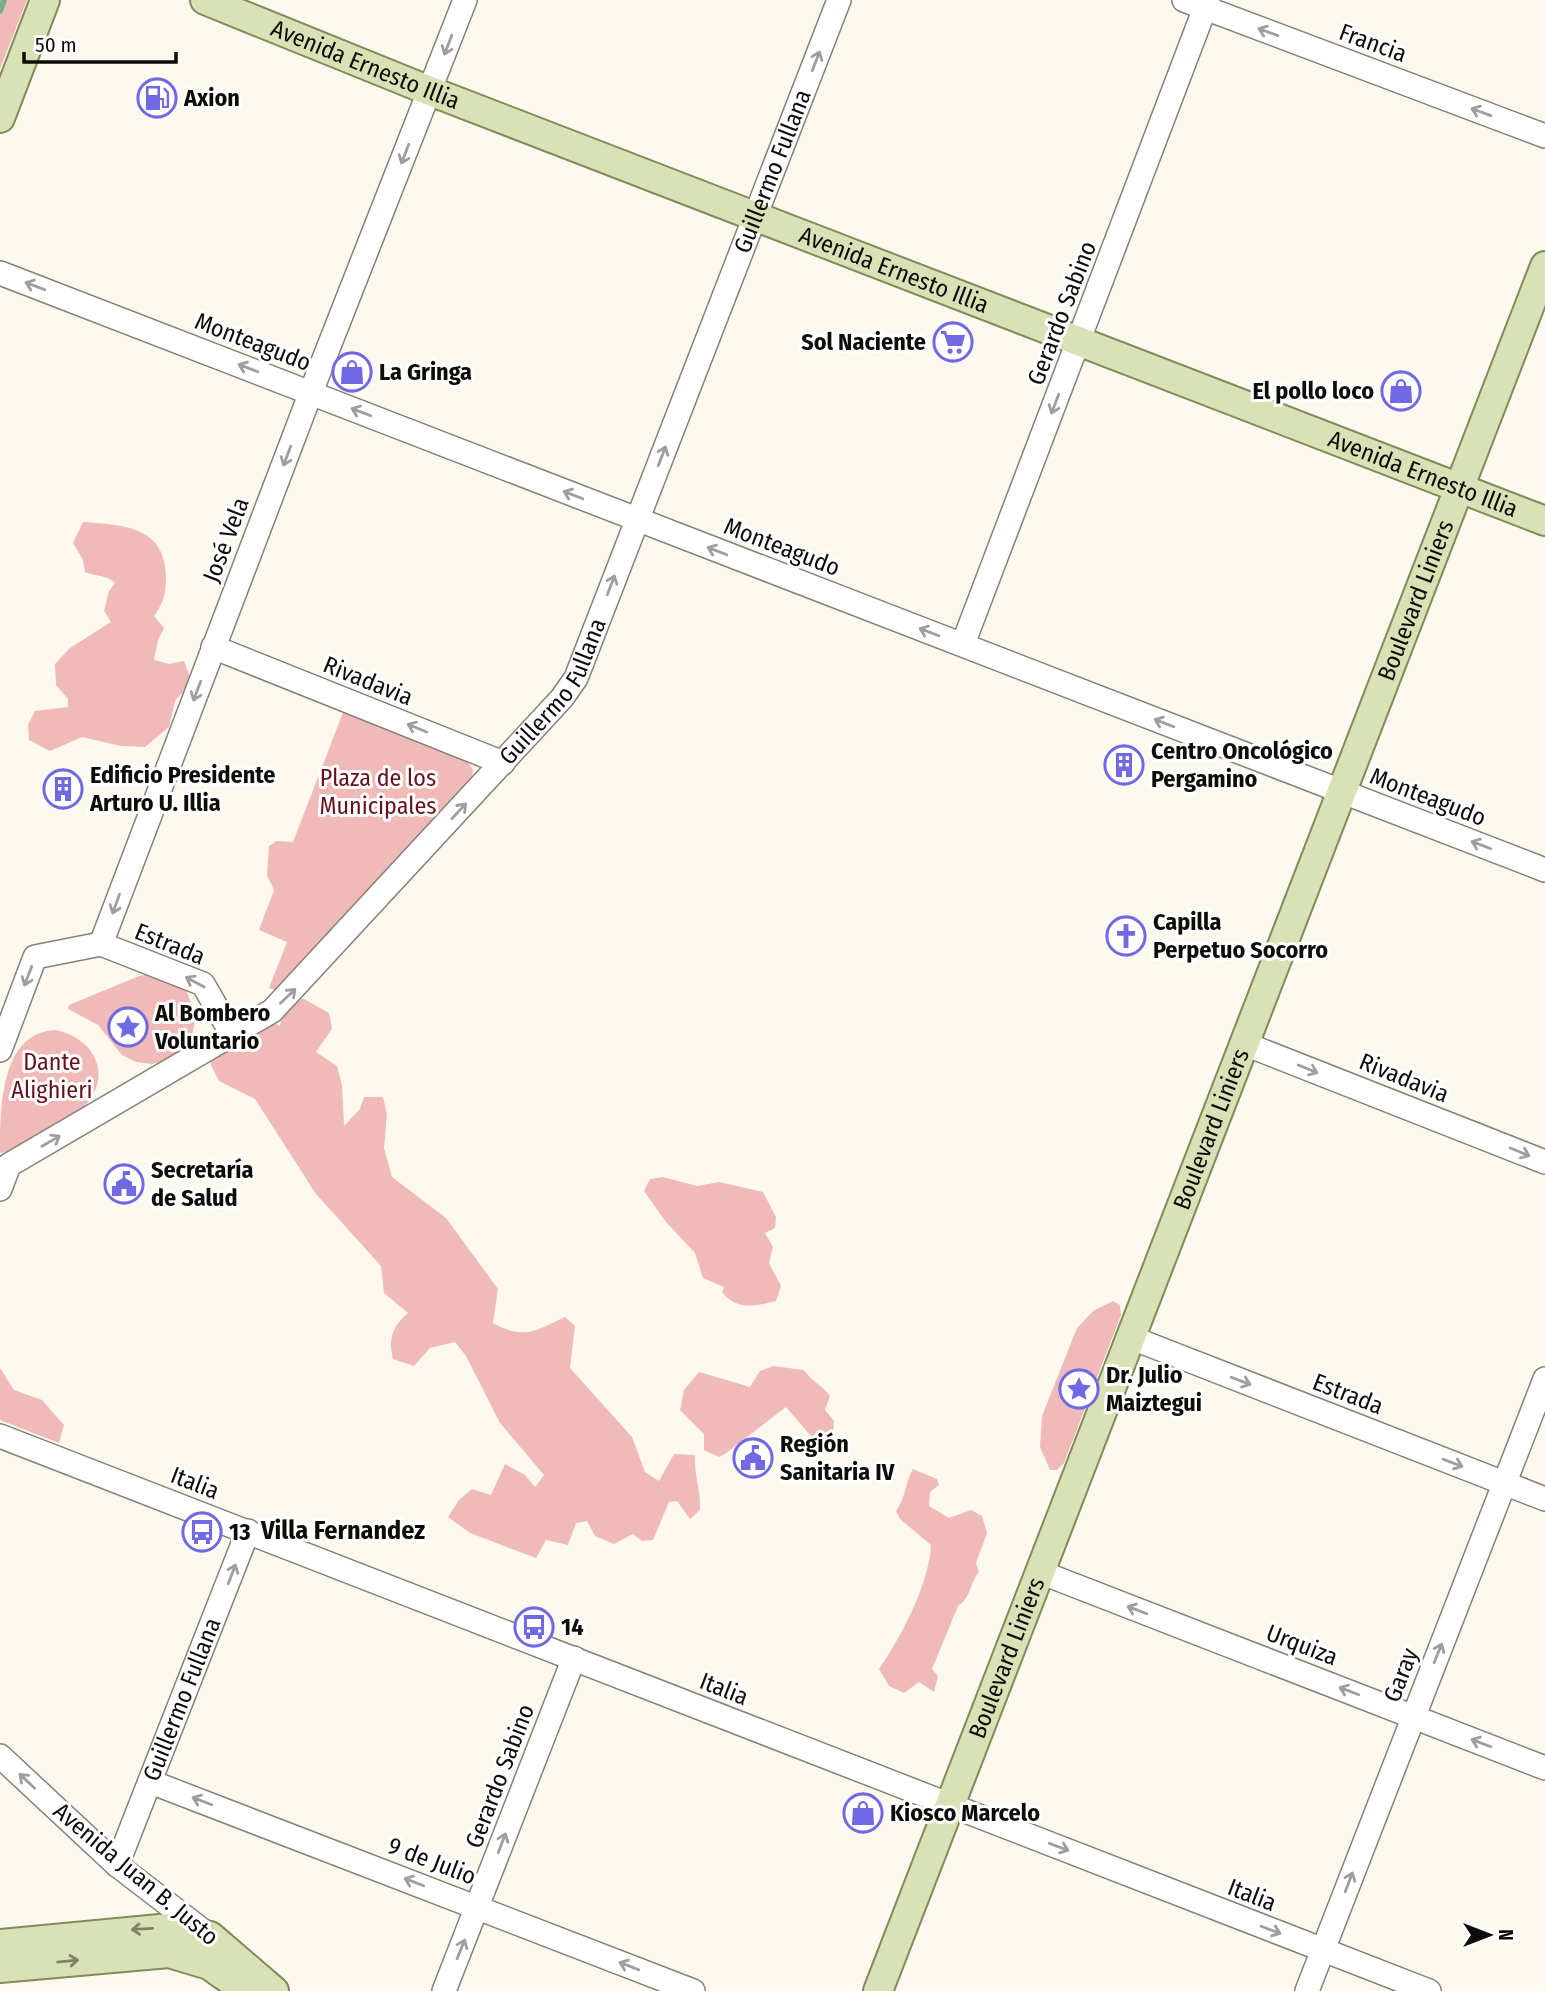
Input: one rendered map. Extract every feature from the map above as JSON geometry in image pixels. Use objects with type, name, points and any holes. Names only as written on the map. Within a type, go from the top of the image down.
[{"type":"main road","points":[[0,118],[45,0]]},
{"type":"main road","name":"Avenida Ernesto Illia","points":[[205,0],[430,91],[1545,521]]},
{"type":"main road","name":"Boulevard Liniers","points":[[878,1991],[1545,266]]},
{"type":"main road","points":[[0,1944],[170,1928],[210,1936]]},
{"type":"main road","name":"Avenida Juan B. Justo","points":[[210,1936],[274,1991]]},
{"type":"main road","points":[[0,1968],[169,1953],[190,1957],[239,1985]]},
{"type":"street","name":"José Vela","points":[[101,944],[311,392],[466,0]]},
{"type":"street","name":"Guillermo Fullana","points":[[1,1185],[9,1165],[272,1011],[300,984],[562,698],[576,678],[839,0]]},
{"type":"street","name":"Francia","points":[[1199,3],[1545,135]]},
{"type":"street","name":"Gerardo Sabino","points":[[963,644],[1080,340],[1199,3]]},
{"type":"street","name":"Monteagudo","points":[[0,273],[1545,870]]},
{"type":"street","name":"Rivadavia","points":[[213,647],[503,763]]},
{"type":"street","name":"Estrada","points":[[101,944],[203,984],[233,1036]]},
{"type":"street","points":[[0,1050],[35,957],[101,944]]},
{"type":"street","name":"Rivadavia","points":[[1245,1044],[1545,1162]]},
{"type":"street","name":"Estrada","points":[[1132,1338],[1545,1499]]},
{"type":"street","name":"Garay","points":[[1307,1991],[1545,1379]]},
{"type":"street","name":"Italia","points":[[0,1436],[1429,1991]]},
{"type":"street","name":"Guillermo Fullana","points":[[117,1865],[152,1782],[248,1531]]},
{"type":"street","name":"Urquiza","points":[[1040,1572],[1545,1768]]},
{"type":"street","name":"Gerardo Sabino","points":[[444,1991],[574,1658]]},
{"type":"street","name":"Avenida Juan B. Justo","points":[[0,1756],[117,1865],[210,1936]]},
{"type":"street","name":"9 de Julio","points":[[152,1782],[693,1991]]},
{"type":"green space","points":[[0,0],[27,0],[0,69]]},
{"type":"green space","points":[[83,522],[139,531],[150,538],[164,559],[165,592],[154,616],[164,628],[158,640],[154,660],[169,664],[184,661],[192,682],[175,701],[169,727],[145,747],[121,746],[82,737],[50,751],[29,740],[28,725],[35,711],[68,707],[68,699],[56,685],[55,664],[70,648],[111,622],[104,611],[109,591],[115,583],[108,578],[85,572],[83,560],[73,543]]},
{"type":"green space","name":"Plaza de los Municipales","points":[[344,710],[466,759],[473,770],[472,778],[278,991],[269,988],[287,942],[259,930],[274,890],[267,875],[269,846],[277,841],[293,842]]},
{"type":"green space","points":[[152,974],[186,989],[196,1017],[191,1041],[185,1050],[165,1061],[152,1064],[136,1062],[122,1055],[98,1025],[68,1009],[69,1005],[139,976]]},
{"type":"green space","points":[[295,998],[304,999],[329,1013],[332,1029],[316,1052],[337,1066],[342,1085],[344,1126],[360,1109],[364,1097],[383,1097],[387,1114],[384,1148],[392,1177],[446,1218],[498,1289],[493,1323],[513,1331],[530,1332],[565,1317],[575,1326],[570,1368],[632,1437],[645,1472],[659,1481],[674,1454],[695,1455],[700,1510],[690,1519],[677,1501],[669,1502],[653,1540],[642,1541],[633,1534],[614,1544],[595,1536],[587,1521],[576,1523],[568,1545],[546,1540],[536,1558],[470,1533],[448,1517],[459,1500],[472,1489],[491,1495],[505,1464],[525,1475],[535,1487],[544,1475],[500,1423],[466,1356],[455,1342],[430,1348],[414,1366],[393,1359],[393,1334],[398,1323],[408,1313],[384,1293],[381,1266],[316,1194],[255,1099],[219,1081],[210,1063],[268,1020],[280,1026],[282,1011]]},
{"type":"green space","name":"Dante Alighieri","points":[[55,1030],[78,1039],[94,1056],[98,1067],[95,1090],[82,1108],[60,1124],[20,1147],[0,1153],[3,1096],[13,1059],[23,1044],[37,1034]]},
{"type":"green space","points":[[663,1177],[697,1186],[719,1182],[763,1192],[776,1217],[775,1228],[765,1233],[773,1247],[769,1263],[781,1286],[776,1301],[740,1305],[722,1292],[724,1287],[703,1278],[695,1253],[666,1222],[644,1191],[650,1179]]},
{"type":"green space","points":[[1113,1301],[1120,1305],[1121,1315],[1064,1463],[1057,1470],[1050,1470],[1040,1447],[1042,1416],[1077,1328],[1093,1311]]},
{"type":"green space","points":[[773,1366],[804,1370],[827,1392],[830,1396],[825,1410],[834,1421],[833,1435],[811,1436],[786,1407],[725,1454],[719,1457],[704,1450],[704,1434],[680,1410],[684,1390],[699,1372],[750,1387],[760,1371]]},
{"type":"green space","points":[[0,1368],[14,1390],[42,1400],[64,1425],[59,1443],[0,1420]]},
{"type":"green space","points":[[913,1469],[937,1479],[939,1485],[930,1492],[929,1506],[949,1518],[971,1510],[982,1516],[987,1533],[976,1563],[979,1572],[966,1598],[958,1606],[932,1669],[938,1676],[934,1692],[919,1682],[904,1693],[889,1686],[879,1669],[912,1610],[929,1560],[931,1545],[900,1519],[896,1511]]},
{"type":"waterway","points":[[0,11],[4,0]]},
{"type":"place","name":"Axion","points":[[157,98]]},
{"type":"place","name":"Sol Naciente","points":[[953,342]]},
{"type":"place","name":"La Gringa","points":[[352,372]]},
{"type":"place","name":"El pollo loco","points":[[1401,391]]},
{"type":"place","name":"Centro Oncológico Pergamino","points":[[1124,765]]},
{"type":"place","name":"Edificio Presidente Arturo U. Illia","points":[[63,789]]},
{"type":"place","name":"Capilla Perpetuo Socorro","points":[[1126,936]]},
{"type":"place","name":"Al Bombero Voluntario","points":[[128,1027]]},
{"type":"place","name":"Secretaría de Salud","points":[[124,1184]]},
{"type":"place","name":"Dr. Julio Maiztegui","points":[[1079,1389]]},
{"type":"place","name":"Región Sanitaria IV","points":[[753,1458]]},
{"type":"place","name":"13","points":[[202,1532]]},
{"type":"place","name":"14","points":[[534,1627]]},
{"type":"place","name":"Kiosco Marcelo","points":[[863,1813]]},
{"type":"district","name":"Villa Fernandez","points":[[343,1530]]}]
